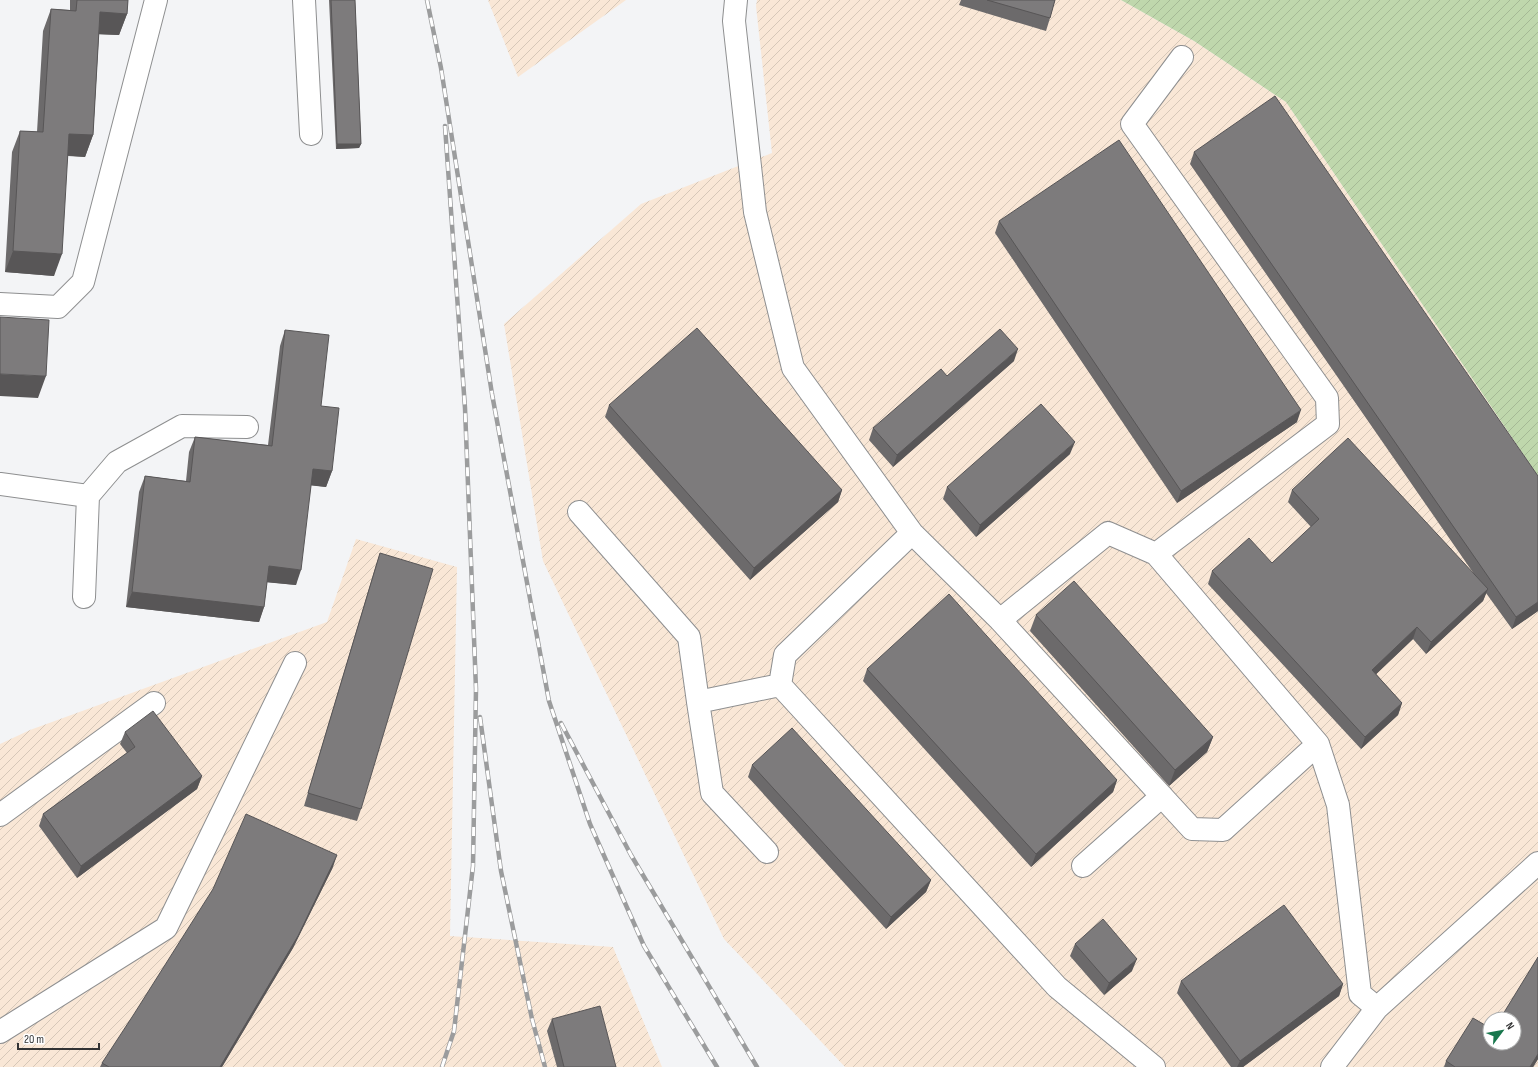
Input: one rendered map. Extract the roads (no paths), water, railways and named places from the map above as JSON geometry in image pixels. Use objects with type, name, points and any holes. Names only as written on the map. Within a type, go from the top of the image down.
[{"type":"lane","points":[[0,304],[58,307],[83,282],[156,0]]},
{"type":"lane","points":[[304,0],[311,134]]},
{"type":"lane","points":[[736,0],[734,21],[755,212],[793,368],[912,533],[1000,620],[1192,829],[1223,830],[1318,744]]},
{"type":"lane","points":[[1156,554],[1328,424],[1327,398],[1132,124],[1182,57]]},
{"type":"lane","points":[[84,596],[88,496],[117,462],[182,426],[247,427]]},
{"type":"lane","points":[[0,484],[88,496]]},
{"type":"lane","points":[[579,512],[689,637],[712,793],[767,852]]},
{"type":"lane","points":[[780,685],[785,655],[912,533]]},
{"type":"lane","points":[[1000,620],[1108,533],[1156,554],[1318,744],[1338,805],[1360,994],[1377,1008]]},
{"type":"lane","points":[[0,1032],[166,928],[295,663]]},
{"type":"lane","points":[[698,702],[780,685]]},
{"type":"lane","points":[[780,685],[1057,987],[1154,1067]]},
{"type":"lane","points":[[0,815],[154,703]]},
{"type":"lane","points":[[1083,866],[1162,796]]},
{"type":"lane","points":[[1332,1067],[1377,1008],[1538,863]]},
{"type":"railway","points":[[427,0],[441,68],[492,394],[549,701],[590,824],[644,946],[717,1067]]},
{"type":"railway","points":[[442,1067],[454,1031],[473,866],[476,689],[465,408],[445,126]]},
{"type":"railway","points":[[480,717],[501,871],[532,1019],[545,1067]]},
{"type":"railway","points":[[561,723],[631,855],[757,1067]]}]
